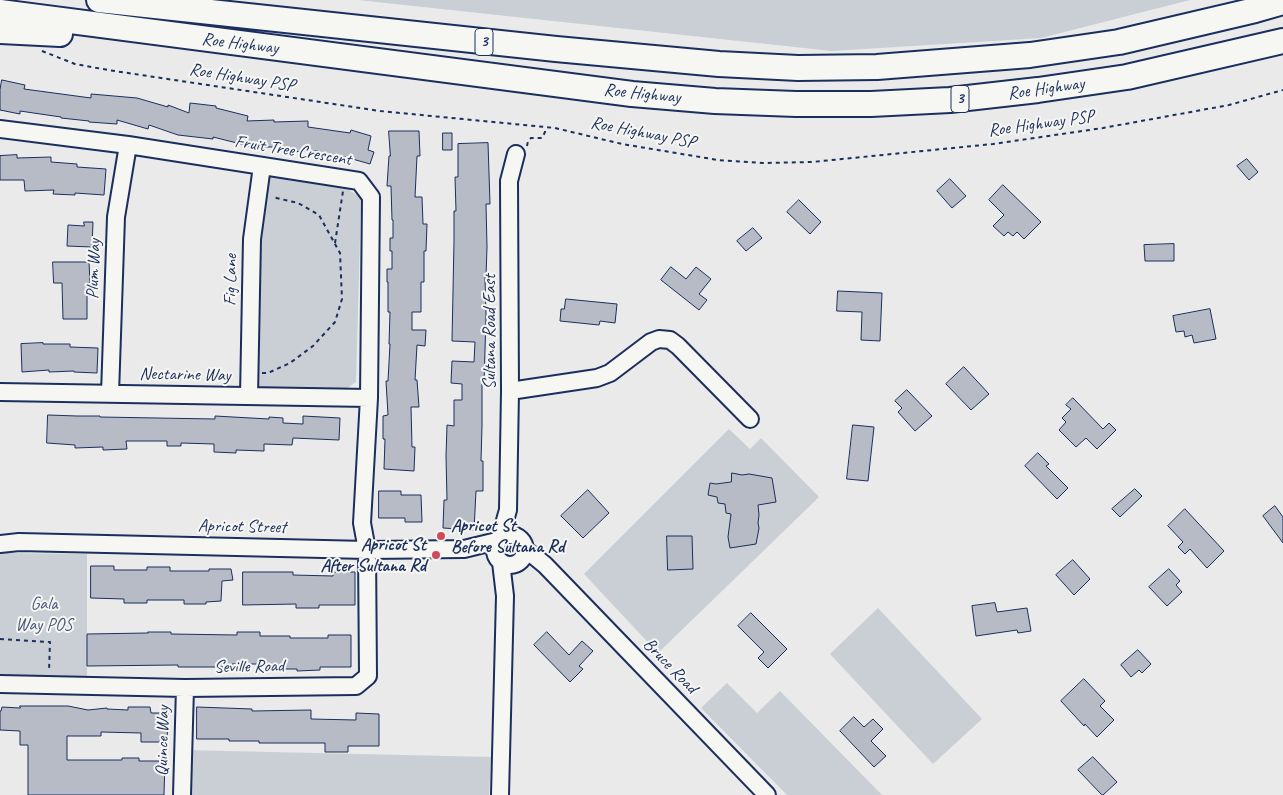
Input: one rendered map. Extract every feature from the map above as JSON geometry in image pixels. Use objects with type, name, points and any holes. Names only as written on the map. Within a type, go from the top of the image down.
[{"type":"highway","name":"Roe Highway","points":[[99,0],[556,49],[719,64],[798,68],[877,67],[1030,55],[1119,42],[1283,2]]},
{"type":"highway","points":[[182,0],[250,16]]},
{"type":"highway","name":"Roe Highway","points":[[0,12],[632,94],[715,101],[796,104],[871,104],[950,100],[1038,90],[1127,77],[1283,41]]},
{"type":"highway","points":[[0,31],[212,40]]},
{"type":"street","name":"Fruit Tree Crescent","points":[[0,130],[128,146],[359,181],[371,197],[368,398],[362,523],[367,550]]},
{"type":"street","name":"Plum Way","points":[[110,394],[116,217],[128,146]]},
{"type":"street","name":"Sultana Road East","points":[[508,510],[499,540],[495,545],[495,552],[512,555],[508,510],[510,181],[516,154]]},
{"type":"street","name":"Fig Lane","points":[[249,396],[252,239],[262,166]]},
{"type":"street","points":[[510,391],[597,378],[610,373],[651,342],[659,339],[670,340],[750,420]]},
{"type":"street","name":"Nectarine Way","points":[[0,392],[368,398]]},
{"type":"street","name":"Apricot Street","points":[[0,536],[19,542]]},
{"type":"street","name":"Apricot Street","points":[[464,549],[499,540]]},
{"type":"street","name":"Apricot Street","points":[[0,544],[19,542],[367,550],[464,549],[512,555]]},
{"type":"street","name":"Seville Road","points":[[0,684],[185,688],[356,686],[368,676],[367,550]]},
{"type":"street","points":[[500,795],[505,596],[512,555]]},
{"type":"street","name":"Bruce Road","points":[[512,555],[534,556],[545,565],[767,795]]},
{"type":"street","name":"Quince Way","points":[[182,795],[185,688]]},
{"type":"path","name":"Roe Highway PSP","points":[[35,50],[74,64],[117,72],[380,111],[569,130],[622,144],[718,160],[762,163],[812,162],[993,144],[1103,128],[1229,105],[1283,90]]},
{"type":"path","points":[[516,154],[527,147],[528,141],[531,138],[542,138],[545,127]]},
{"type":"path","points":[[334,243],[345,179]]},
{"type":"path","points":[[249,372],[268,373],[290,363],[313,346],[335,322],[342,299],[340,253],[319,215],[298,203],[258,194]]},
{"type":"path","points":[[0,639],[50,642],[48,685]]},
{"type":"green space","points":[[358,0],[1190,0],[1041,38],[832,51]]},
{"type":"green space","points":[[269,176],[348,189],[361,198],[356,382],[347,388],[257,388],[260,240]]},
{"type":"green space","points":[[729,429],[750,449],[761,438],[819,497],[658,653],[584,574]]},
{"type":"green space","name":"Gala Way POS","points":[[0,553],[87,554],[87,676],[0,676]]},
{"type":"green space","points":[[878,608],[982,719],[933,764],[830,654]]},
{"type":"green space","points":[[727,683],[757,713],[780,691],[882,795],[787,795],[701,708]]},
{"type":"green space","points":[[183,750],[491,757],[489,795],[182,795]]},
{"type":"building","points":[[2,80],[25,85],[24,89],[91,98],[91,94],[137,98],[168,107],[168,105],[189,113],[190,103],[216,106],[216,108],[248,116],[247,121],[308,121],[308,127],[350,133],[351,130],[371,136],[368,150],[374,152],[370,164],[342,156],[341,161],[317,158],[318,151],[282,152],[282,147],[253,147],[213,137],[213,139],[178,135],[149,125],[148,129],[117,120],[117,124],[89,122],[20,111],[20,114],[0,110]]},
{"type":"building","points":[[389,131],[419,131],[420,156],[417,156],[415,197],[422,197],[423,224],[427,224],[426,251],[424,251],[424,282],[421,282],[421,312],[412,312],[412,330],[426,330],[425,346],[417,345],[415,380],[417,380],[419,407],[411,407],[412,447],[415,447],[414,471],[384,469],[385,439],[383,439],[383,416],[388,415],[386,381],[388,381],[390,344],[387,269],[392,269],[390,238],[393,238],[391,186],[387,186],[390,156]]},
{"type":"building","points":[[443,133],[452,133],[452,150],[443,150]]},
{"type":"building","points":[[488,143],[490,204],[486,204],[486,316],[484,384],[482,384],[481,461],[483,461],[483,491],[476,491],[474,530],[443,528],[444,500],[447,500],[447,425],[454,426],[454,400],[462,400],[462,384],[451,383],[452,361],[474,362],[475,342],[452,341],[454,211],[456,211],[455,177],[458,177],[458,144]]},
{"type":"building","points":[[17,155],[17,158],[51,157],[51,162],[77,164],[77,167],[106,169],[104,195],[53,194],[54,190],[25,191],[24,180],[0,180],[0,156]]},
{"type":"building","points":[[1247,159],[1258,172],[1249,180],[1237,166]]},
{"type":"building","points":[[950,179],[966,196],[952,208],[937,191]]},
{"type":"building","points":[[1003,185],[1041,222],[1024,239],[1017,232],[1013,236],[1008,232],[1004,236],[993,226],[1004,215],[989,200]]},
{"type":"building","points":[[799,200],[821,222],[810,234],[787,212]]},
{"type":"building","points":[[84,222],[93,222],[92,247],[67,246],[68,225],[84,226]]},
{"type":"building","points":[[753,228],[762,238],[746,251],[737,241]]},
{"type":"building","points":[[1174,244],[1174,261],[1145,261],[1144,245]]},
{"type":"building","points":[[53,262],[89,262],[90,283],[87,283],[87,319],[63,319],[62,283],[54,283]]},
{"type":"building","points":[[671,267],[686,279],[696,267],[711,279],[699,294],[707,300],[699,310],[661,280]]},
{"type":"building","points":[[838,291],[882,293],[880,341],[861,340],[862,312],[837,311]]},
{"type":"building","points":[[566,299],[617,304],[615,323],[600,321],[599,325],[560,321],[561,309],[564,309]]},
{"type":"building","points":[[1210,309],[1216,339],[1194,343],[1192,335],[1185,337],[1184,331],[1176,332],[1173,316]]},
{"type":"building","points":[[21,344],[70,344],[70,347],[98,348],[97,373],[74,371],[49,372],[49,370],[22,372]]},
{"type":"building","points":[[964,367],[989,394],[971,410],[946,384]]},
{"type":"building","points":[[907,390],[932,416],[915,431],[898,412],[902,408],[895,401]]},
{"type":"building","points":[[1073,398],[1103,429],[1109,423],[1116,430],[1097,449],[1086,438],[1076,447],[1059,430],[1066,422],[1062,418],[1071,409],[1066,405]]},
{"type":"building","points":[[48,415],[215,419],[215,416],[269,419],[269,417],[283,418],[283,423],[303,424],[303,416],[340,418],[339,440],[293,438],[292,445],[264,444],[264,451],[236,450],[236,453],[214,452],[214,444],[181,443],[181,446],[167,446],[167,441],[126,441],[127,449],[103,450],[103,447],[75,448],[75,445],[47,443]]},
{"type":"building","points":[[853,425],[874,427],[868,481],[847,479]]},
{"type":"building","points":[[1038,453],[1049,464],[1046,466],[1068,488],[1057,499],[1025,466]]},
{"type":"building","points":[[732,473],[772,478],[776,502],[758,505],[759,528],[756,544],[730,548],[728,537],[731,514],[726,513],[725,504],[718,503],[717,497],[708,495],[710,483],[731,482]]},
{"type":"building","points":[[1135,489],[1142,496],[1120,517],[1112,509]]},
{"type":"building","points":[[588,490],[609,513],[583,538],[561,516]]},
{"type":"building","points":[[379,491],[401,491],[401,495],[421,495],[422,522],[405,522],[405,518],[379,518]]},
{"type":"building","points":[[1275,506],[1283,517],[1283,543],[1263,516]]},
{"type":"building","points":[[1185,509],[1224,551],[1207,568],[1190,549],[1185,554],[1178,547],[1183,542],[1168,526]]},
{"type":"building","points":[[667,536],[692,536],[693,569],[668,570]]},
{"type":"building","points":[[1073,560],[1090,579],[1074,595],[1056,575]]},
{"type":"building","points":[[91,566],[114,566],[114,570],[147,570],[147,567],[170,567],[170,571],[231,569],[233,580],[222,581],[221,601],[206,602],[206,604],[184,604],[184,600],[147,600],[147,603],[124,603],[124,599],[91,598]]},
{"type":"building","points":[[1169,569],[1180,581],[1176,585],[1182,592],[1167,606],[1149,587]]},
{"type":"building","points":[[243,572],[293,572],[293,575],[333,576],[333,572],[355,572],[355,605],[319,605],[319,608],[296,608],[296,604],[243,605]]},
{"type":"building","points":[[995,603],[997,612],[1027,608],[1031,631],[1018,633],[1017,630],[976,636],[972,606]]},
{"type":"building","points":[[751,613],[787,649],[768,668],[758,658],[764,652],[738,626]]},
{"type":"building","points":[[148,632],[237,635],[237,632],[260,632],[260,636],[290,636],[290,638],[328,638],[328,635],[351,635],[351,667],[320,667],[320,670],[297,671],[297,669],[267,669],[267,664],[232,664],[232,667],[178,667],[178,665],[87,666],[87,634]]},
{"type":"building","points":[[547,632],[569,655],[582,641],[593,651],[579,666],[583,669],[570,682],[534,645]]},
{"type":"building","points":[[1138,650],[1151,664],[1142,673],[1139,670],[1131,677],[1121,665]]},
{"type":"building","points":[[1084,679],[1105,701],[1100,706],[1114,720],[1097,737],[1061,701]]},
{"type":"building","points":[[20,706],[68,706],[88,710],[107,708],[128,710],[128,707],[150,707],[151,713],[168,713],[167,742],[141,742],[141,733],[101,732],[101,736],[67,736],[67,760],[122,760],[122,758],[139,758],[139,761],[165,761],[164,795],[28,795],[28,745],[20,745],[20,731],[0,730],[0,711],[2,707],[20,708]]},
{"type":"building","points":[[197,707],[252,709],[252,711],[311,710],[311,719],[356,720],[356,713],[379,714],[379,746],[348,746],[348,752],[325,752],[325,743],[259,743],[259,741],[229,741],[229,739],[197,739]]},
{"type":"building","points":[[854,717],[864,727],[873,719],[883,729],[871,741],[886,756],[874,767],[840,731]]},
{"type":"building","points":[[1093,757],[1117,782],[1103,795],[1078,770]]},
{"type":"place","name":"Apricot St Before Sultana Rd","points":[[441,536]]},
{"type":"place","name":"Apricot St After Sultana Rd","points":[[436,555]]}]
